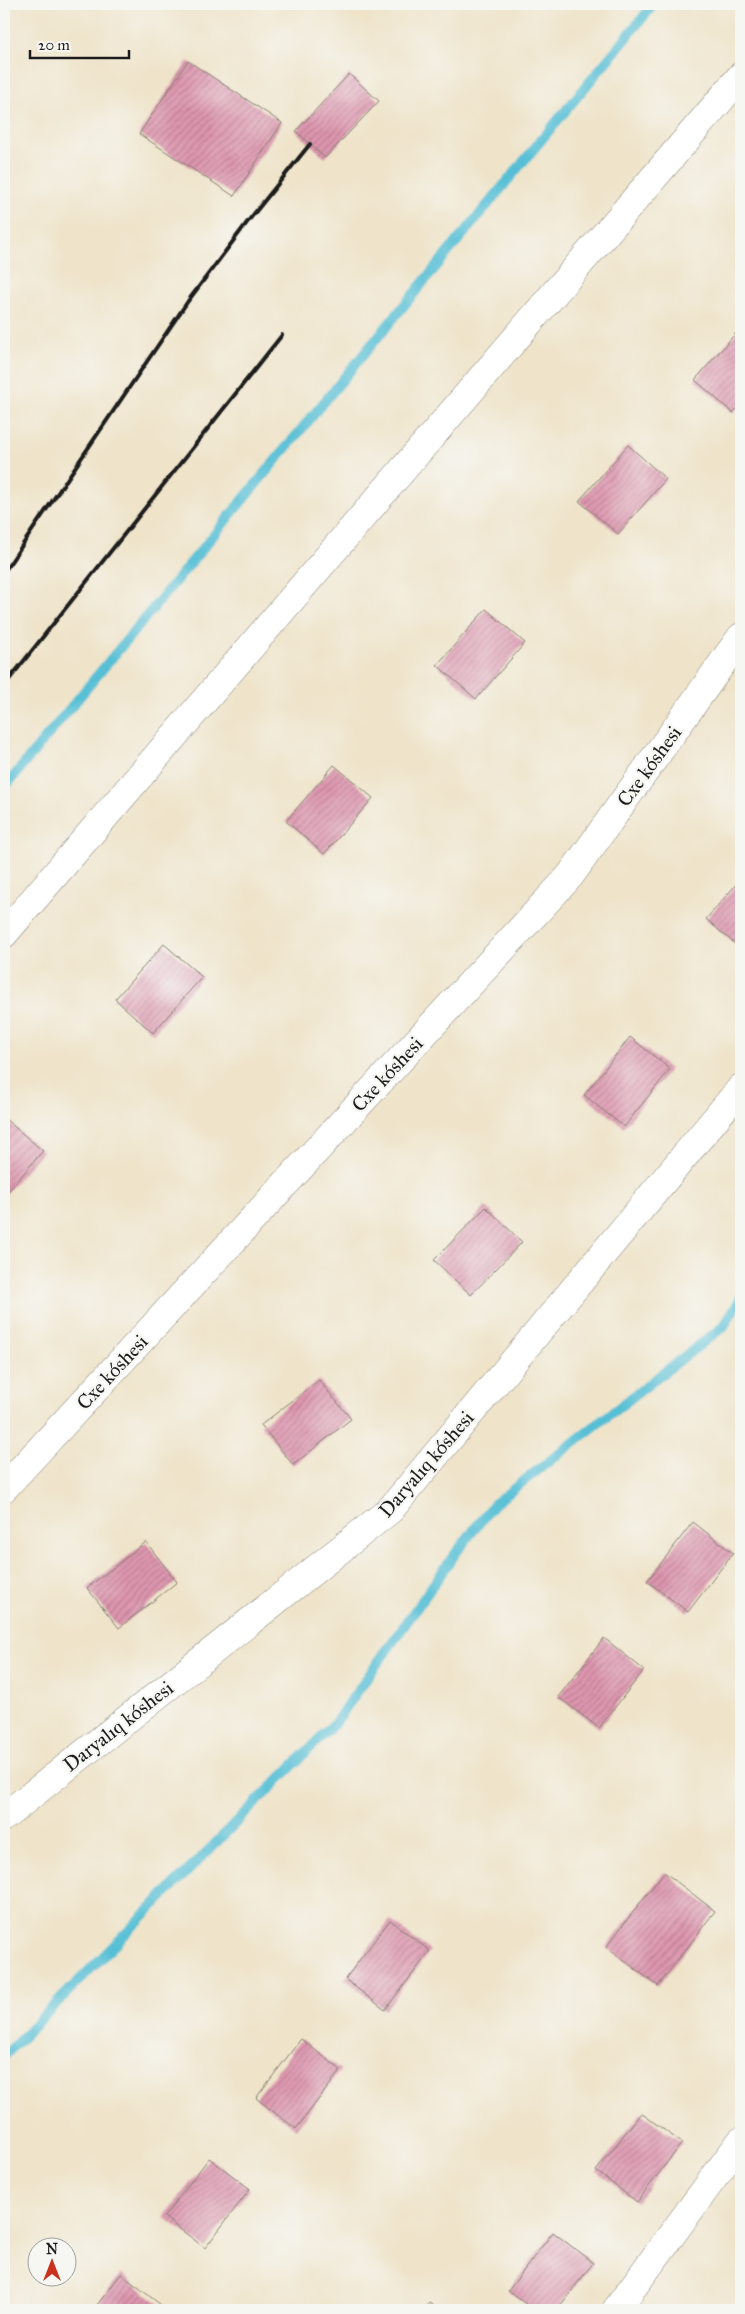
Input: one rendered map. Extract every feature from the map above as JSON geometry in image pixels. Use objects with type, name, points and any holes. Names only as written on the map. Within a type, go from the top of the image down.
[{"type":"street","points":[[4,934],[741,76]]},
{"type":"street","name":"Cxe kóshesi","points":[[4,1488],[570,876],[741,637]]},
{"type":"street","name":"Daryalıq kóshesi","points":[[4,1817],[390,1510],[738,1100]]},
{"type":"street","points":[[616,2310],[741,2141]]},
{"type":"building","points":[[188,61],[282,123],[234,196],[139,134]]},
{"type":"building","points":[[349,74],[379,101],[325,158],[296,131]]},
{"type":"building","points":[[741,327],[741,404],[733,413],[695,380]]},
{"type":"building","points":[[628,445],[666,479],[618,534],[579,501]]},
{"type":"building","points":[[486,609],[525,643],[476,699],[437,665]]},
{"type":"building","points":[[334,765],[373,798],[324,854],[286,821]]},
{"type":"building","points":[[741,879],[741,949],[706,919]]},
{"type":"building","points":[[164,944],[202,977],[153,1033],[115,999]]},
{"type":"building","points":[[630,1037],[670,1069],[624,1127],[584,1095]]},
{"type":"building","points":[[4,1118],[43,1151],[4,1196]]},
{"type":"building","points":[[486,1207],[522,1242],[471,1295],[434,1260]]},
{"type":"building","points":[[319,1380],[351,1419],[293,1465],[261,1425]]},
{"type":"building","points":[[693,1522],[733,1553],[688,1612],[647,1581]]},
{"type":"building","points":[[146,1542],[177,1582],[119,1628],[87,1588]]},
{"type":"building","points":[[604,1638],[644,1670],[599,1728],[558,1697]]},
{"type":"building","points":[[664,1872],[715,1911],[658,1986],[606,1947]]},
{"type":"building","points":[[390,1920],[430,1951],[385,2010],[345,1979]]},
{"type":"building","points":[[301,2039],[341,2070],[296,2129],[256,2098]]},
{"type":"building","points":[[641,2113],[682,2143],[637,2202],[596,2171]]},
{"type":"building","points":[[209,2158],[250,2189],[205,2248],[164,2217]]},
{"type":"building","points":[[553,2232],[593,2263],[557,2310],[534,2310],[508,2291]]},
{"type":"building","points":[[121,2274],[161,2305],[157,2310],[93,2310]]},
{"type":"building","points":[[429,2303],[439,2310],[423,2310]]},
{"type":"waterway","points":[[4,788],[654,4]]},
{"type":"waterway","points":[[4,2056],[335,1723],[455,1554],[494,1504],[724,1326],[741,1298]]},
{"type":"railway","points":[[4,572],[188,301],[249,220],[310,144]]},
{"type":"railway","points":[[4,686],[282,335]]}]
